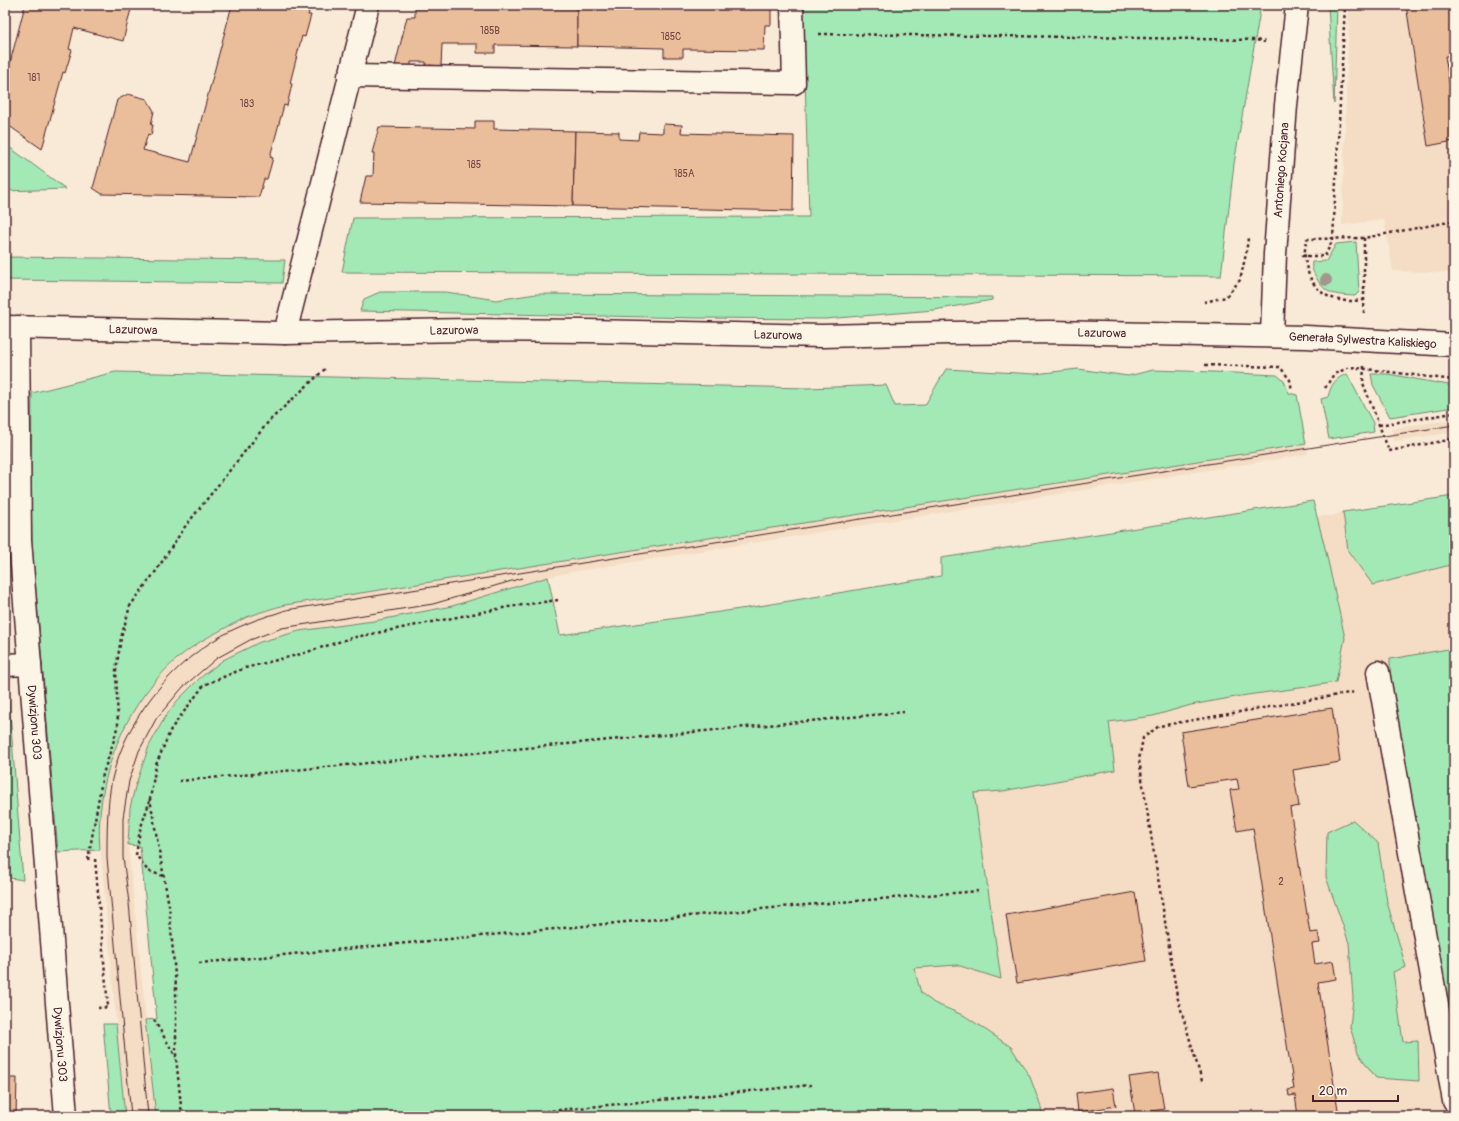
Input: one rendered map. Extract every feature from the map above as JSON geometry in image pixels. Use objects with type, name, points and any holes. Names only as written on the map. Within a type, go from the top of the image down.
[{"type":"street","points":[[285,333],[368,5]]},
{"type":"street","points":[[349,76],[794,82],[792,5]]},
{"type":"street","name":"Antoniego Kocjana","points":[[1272,336],[1275,254],[1286,106],[1297,5]]},
{"type":"street","name":"Lazurowa","points":[[12,327],[285,333],[588,330],[822,336],[950,332],[1050,332],[1272,336]]},
{"type":"street","name":"Dywizjonu 303","points":[[12,327],[20,540],[66,1116]]},
{"type":"street","name":"Generała Sylwestra Kaliskiego","points":[[1272,336],[1454,345]]},
{"type":"street","points":[[5,665],[30,664]]},
{"type":"street","points":[[1380,680],[1454,1102]]},
{"type":"path","points":[[1304,256],[1325,256],[1333,239],[1335,229],[1345,5]]},
{"type":"path","points":[[814,34],[1256,40],[1265,42]]},
{"type":"path","points":[[1364,238],[1364,300],[1349,301],[1334,299],[1322,292],[1312,283],[1304,256],[1307,239],[1364,238],[1454,221]]},
{"type":"path","points":[[1204,302],[1226,297],[1240,280],[1248,238]]},
{"type":"path","points":[[1205,365],[1280,367],[1290,380],[1292,390]]},
{"type":"path","points":[[1325,388],[1334,374],[1350,367],[1454,380]]},
{"type":"path","points":[[1364,368],[1363,383],[1389,450],[1454,439]]},
{"type":"path","points":[[88,860],[103,774],[118,724],[116,670],[121,638],[130,606],[156,571],[184,528],[269,422],[325,369]]},
{"type":"path","points":[[1379,425],[1454,412]]},
{"type":"path","points":[[163,876],[148,871],[136,855],[140,830],[150,799],[156,765],[171,730],[204,685],[244,668],[301,654],[351,638],[501,608],[558,600]]},
{"type":"path","points":[[1202,1081],[1177,996],[1139,760],[1143,738],[1159,726],[1380,680]]},
{"type":"path","points":[[179,781],[904,712]]},
{"type":"path","points":[[150,799],[169,906],[176,987],[176,1057],[182,1116]]},
{"type":"path","points":[[95,859],[108,1007],[98,1008]]},
{"type":"path","points":[[199,962],[785,907],[978,891]]},
{"type":"path","points":[[154,1020],[176,1057]]},
{"type":"path","points":[[498,1116],[810,1085]]},
{"type":"shaded area","points":[[1349,5],[1454,5],[1454,273],[1393,271],[1384,220],[1342,225]]},
{"type":"shaded area","points":[[1454,419],[1454,432],[1394,441],[1391,429]]},
{"type":"shaded area","points":[[1306,444],[1308,454],[571,572],[548,577],[452,606],[374,621],[299,631],[260,642],[223,660],[200,678],[177,701],[165,717],[149,746],[141,766],[130,808],[128,845],[156,1116],[125,1116],[100,845],[99,818],[103,788],[117,742],[134,709],[150,687],[169,667],[191,648],[204,640],[252,615],[285,605]]},
{"type":"shaded area","points":[[1454,496],[1454,1116],[832,1116],[880,969],[957,965],[1001,978],[973,793],[1286,524],[1321,516],[1331,516],[1343,512]]},
{"type":"green space","points":[[803,5],[1261,5],[1234,164],[1221,276],[342,272],[353,218],[809,217]]},
{"type":"green space","points":[[1328,5],[1337,5],[1334,104]]},
{"type":"green space","points":[[5,144],[66,189],[5,191]]},
{"type":"green space","points":[[1356,242],[1359,292],[1355,296],[1342,295],[1327,291],[1319,283],[1312,268],[1312,262],[1326,261],[1336,244]]},
{"type":"green space","points":[[5,257],[285,260],[282,283],[5,280]]},
{"type":"green space","points":[[380,292],[446,292],[496,300],[536,294],[992,297],[992,300],[934,310],[825,319],[360,311],[364,299]]},
{"type":"green space","points":[[946,369],[1035,374],[1078,369],[1128,376],[1153,370],[1277,375],[1284,381],[1289,393],[1297,395],[1306,444],[285,605],[265,611],[244,618],[191,648],[169,666],[150,687],[133,711],[120,737],[110,764],[103,793],[100,821],[100,850],[58,852],[32,544],[32,393],[115,372],[807,388],[886,385],[895,406],[925,405]]},
{"type":"green space","points":[[1347,374],[1373,423],[1374,432],[1329,439],[1321,399],[1328,397],[1334,382]]},
{"type":"green space","points":[[1371,374],[1388,374],[1454,386],[1454,407],[1390,417],[1373,385]]},
{"type":"green space","points":[[1454,496],[1454,564],[1373,585],[1348,551],[1343,512]]},
{"type":"green space","points":[[1313,501],[1345,638],[1336,682],[1247,695],[1191,705],[1153,716],[1109,722],[1115,770],[1003,791],[974,793],[1001,979],[957,965],[914,968],[921,993],[934,1003],[965,1016],[1011,1047],[1030,1077],[1041,1107],[1042,1116],[156,1116],[145,1020],[157,1019],[140,846],[128,845],[130,808],[135,787],[149,746],[165,717],[177,701],[200,678],[223,660],[260,642],[299,631],[374,621],[452,606],[548,577],[560,635],[747,608],[941,576],[941,558]]},
{"type":"green space","points":[[1454,648],[1454,1055],[1390,671],[1390,659]]},
{"type":"green space","points":[[5,686],[8,688],[23,880],[10,878],[5,810]]},
{"type":"green space","points":[[1353,820],[1378,843],[1387,902],[1406,967],[1393,972],[1403,1042],[1418,1041],[1419,1081],[1376,1078],[1358,1053],[1350,1027],[1353,998],[1349,943],[1326,877],[1327,832]]},
{"type":"green space","points":[[103,1024],[116,1024],[125,1116],[111,1116]]},
{"type":"building","points":[[25,5],[132,5],[123,41],[74,28],[69,49],[72,50],[65,73],[63,72],[42,149],[5,123],[5,82]]},
{"type":"building","points":[[232,5],[311,5],[308,15],[311,15],[305,37],[302,36],[290,83],[292,84],[287,106],[284,105],[270,157],[273,158],[267,179],[264,179],[259,197],[102,194],[93,188],[117,100],[128,94],[147,99],[154,111],[151,125],[153,125],[151,135],[148,134],[143,150],[190,162]]},
{"type":"building","points":[[415,5],[577,5],[577,46],[495,45],[495,53],[477,53],[477,44],[442,44],[441,66],[426,66],[426,62],[411,62],[411,66],[395,66],[407,17],[415,17]]},
{"type":"building","points":[[577,5],[771,5],[771,25],[765,25],[764,50],[683,49],[683,57],[664,57],[664,48],[577,46]]},
{"type":"building","points":[[1406,5],[1454,5],[1454,55],[1445,56],[1454,107],[1454,141],[1428,146]]},
{"type":"building","points":[[475,121],[494,121],[494,129],[575,131],[573,206],[360,202],[366,176],[373,176],[374,153],[372,153],[379,127],[475,129]]},
{"type":"building","points":[[663,124],[682,125],[681,133],[794,136],[793,211],[573,206],[575,131],[619,132],[619,139],[638,140],[639,132],[663,133]]},
{"type":"building","points":[[1332,708],[1340,762],[1293,770],[1299,806],[1290,808],[1310,933],[1318,932],[1320,943],[1312,944],[1315,964],[1333,961],[1336,979],[1318,982],[1339,1116],[1298,1116],[1295,1095],[1289,1096],[1288,1090],[1294,1089],[1253,828],[1237,831],[1230,790],[1239,789],[1237,779],[1189,786],[1181,732]]},
{"type":"building","points":[[1135,892],[1146,961],[1017,983],[1006,915]]},
{"type":"building","points":[[1158,1073],[1164,1109],[1135,1114],[1129,1077]]},
{"type":"building","points":[[5,1078],[17,1078],[16,1116],[5,1116]]},
{"type":"building","points":[[1113,1088],[1116,1106],[1078,1112],[1076,1093]]},
{"type":"tram line","points":[[131,1116],[107,858],[107,828],[110,789],[119,754],[130,730],[144,707],[180,666],[201,649],[223,635],[251,622],[286,610],[1454,425]]},
{"type":"tram line","points":[[148,1116],[129,903],[123,857],[123,818],[129,781],[139,751],[156,719],[183,687],[217,658],[250,640],[282,628],[433,604],[522,578]]}]
